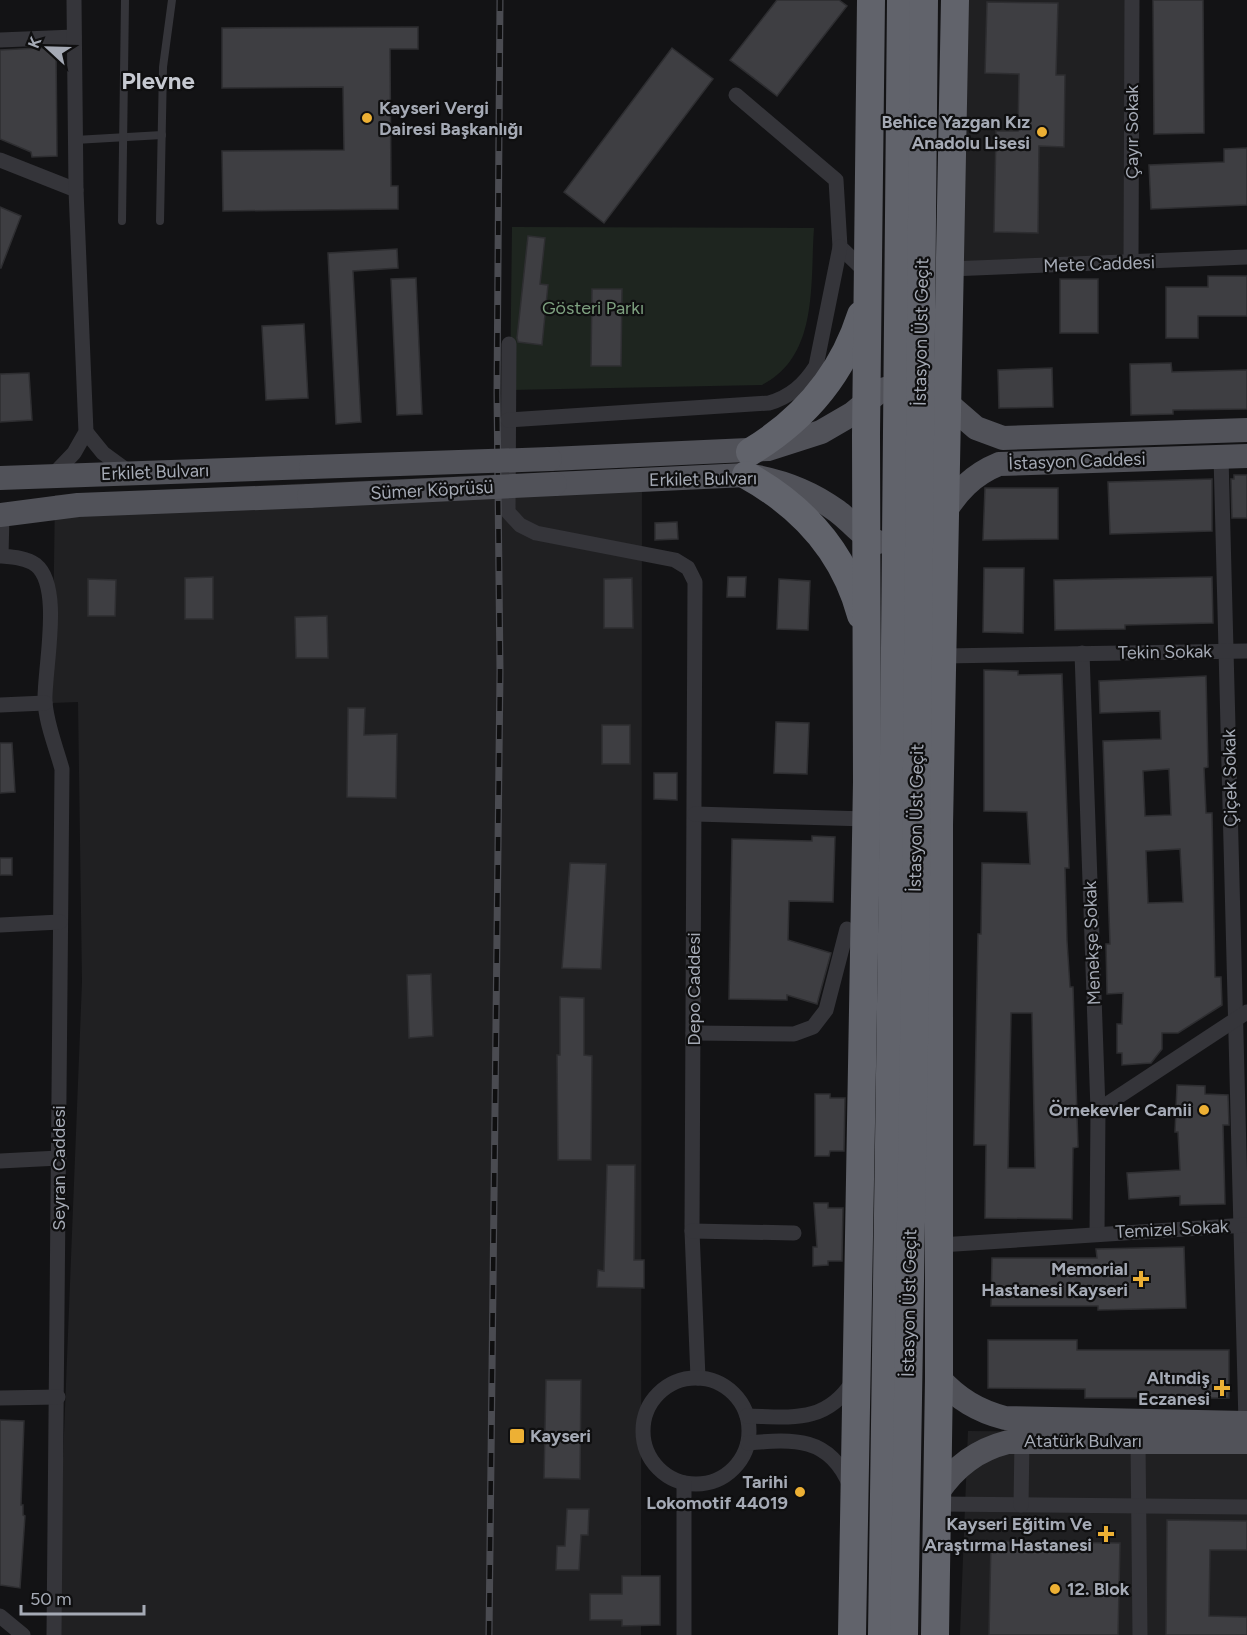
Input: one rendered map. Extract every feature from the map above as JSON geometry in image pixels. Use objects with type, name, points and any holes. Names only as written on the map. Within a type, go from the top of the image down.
[{"type":"highway","points":[[852,1635],[867,819],[866,403],[871,0]]},
{"type":"highway","name":"İstasyon Üst Geçit","points":[[882,1635],[901,0]]},
{"type":"highway","name":"İstasyon Üst Geçit","points":[[903,1635],[915,986],[924,0]]},
{"type":"highway","points":[[935,1635],[940,1288],[938,956],[955,0]]},
{"type":"highway","points":[[868,658],[857,602],[832,550],[802,515],[776,493],[748,463],[770,440],[806,410],[834,375],[854,337],[869,275]]},
{"type":"highway","points":[[859,1298],[865,1314],[872,1320],[898,1329],[915,1324],[930,1313],[938,1298],[940,1288]]},
{"type":"highway","points":[[857,1373],[867,1356],[874,1350],[892,1343],[902,1343],[927,1354],[937,1369],[939,1378]]},
{"type":"highway","points":[[854,1501],[870,1523],[887,1531],[897,1531],[921,1523],[933,1509],[938,1498]]},
{"type":"highway","points":[[853,1581],[857,1570],[870,1556],[898,1549],[922,1560],[936,1587]]},
{"type":"main road","name":"İstasyon Caddesi","points":[[866,403],[881,390],[908,384],[930,389],[976,428],[1003,438],[1247,430]]},
{"type":"main road","name":"Erkilet Bulvarı","points":[[555,484],[748,463],[837,424],[866,403]]},
{"type":"main road","name":"İstasyon Caddesi","points":[[868,539],[898,543],[917,538],[934,526],[972,478],[999,464],[1247,456]]},
{"type":"main road","name":"Erkilet Bulvarı","points":[[550,459],[748,463],[777,481],[807,492],[840,513],[868,539]]},
{"type":"main road","name":"Sümer Köprüsü","points":[[311,467],[550,459]]},
{"type":"main road","name":"Erkilet Bulvarı","points":[[0,478],[311,467]]},
{"type":"main road","name":"Sümer Köprüsü","points":[[309,496],[555,484]]},
{"type":"main road","name":"Erkilet Bulvarı","points":[[1,515],[78,505],[309,496]]},
{"type":"main road","name":"Atatürk Bulvarı","points":[[939,1378],[949,1390],[974,1407],[1005,1418],[1247,1430]]},
{"type":"main road","name":"Atatürk Bulvarı","points":[[938,1498],[956,1469],[980,1451],[993,1446],[1022,1440],[1138,1442],[1247,1430]]},
{"type":"street","points":[[52,476],[74,453],[86,432],[76,190],[74,0]]},
{"type":"street","name":"Çayır Sokak","points":[[1131,263],[1132,0]]},
{"type":"street","points":[[0,40],[74,37]]},
{"type":"street","points":[[509,344],[508,420],[769,404],[789,395],[804,382],[816,366],[840,247],[836,180],[736,95]]},
{"type":"street","points":[[0,160],[76,190]]},
{"type":"street","points":[[840,247],[869,275]]},
{"type":"street","name":"Mete Caddesi","points":[[950,269],[1247,257]]},
{"type":"street","name":"Depo Caddesi","points":[[508,420],[508,512],[512,518],[528,530],[545,536],[675,560],[692,575],[696,600],[692,1231],[698,1378]]},
{"type":"street","points":[[86,432],[103,453],[130,472]]},
{"type":"street","name":"Çiçek Sokak","points":[[1221,456],[1226,651],[1241,1015],[1247,1430]]},
{"type":"street","points":[[0,556],[1,515]]},
{"type":"street","name":"Seyran Caddesi","points":[[0,556],[29,561],[37,566],[48,582],[50,602],[45,703],[62,769],[58,1397],[54,1635]]},
{"type":"street","name":"Tekin Sokak","points":[[943,656],[1247,651]]},
{"type":"street","name":"Menekşe Sokak","points":[[1082,653],[1098,1110],[1097,1234]]},
{"type":"street","points":[[0,705],[45,703]]},
{"type":"street","points":[[695,814],[867,819]]},
{"type":"street","points":[[0,925],[60,922]]},
{"type":"street","points":[[693,1033],[794,1034],[813,1027],[826,1010],[847,929]]},
{"type":"street","points":[[1098,1110],[1241,1015]]},
{"type":"street","points":[[0,1161],[59,1158]]},
{"type":"street","name":"Temizel Sokak","points":[[940,1245],[1244,1225]]},
{"type":"street","points":[[692,1231],[794,1233]]},
{"type":"street","points":[[747,1416],[800,1418],[811,1415],[839,1399],[857,1373]]},
{"type":"street","points":[[698,1378],[709,1379],[729,1389],[737,1396],[747,1416],[748,1443],[739,1462],[724,1476],[704,1484],[684,1483],[664,1473],[645,1446],[644,1424],[651,1403],[666,1387],[676,1382],[698,1378]]},
{"type":"street","points":[[0,1398],[58,1397]]},
{"type":"street","points":[[748,1443],[792,1439],[816,1446],[831,1457],[843,1472],[854,1501]]},
{"type":"street","points":[[1021,1505],[1022,1440]]},
{"type":"street","points":[[1138,1442],[1140,1635]]},
{"type":"street","points":[[684,1483],[684,1635]]},
{"type":"street","points":[[938,1498],[1021,1505],[1247,1507]]},
{"type":"street","points":[[0,1616],[24,1635]]},
{"type":"lane","points":[[122,221],[125,0]]},
{"type":"lane","points":[[160,221],[163,67],[172,0]]},
{"type":"lane","points":[[75,140],[162,135]]},
{"type":"shaded area","name":"Behice Yazgan Kız Anadolu Lisesi","points":[[955,0],[1132,0],[1131,263],[950,269]]},
{"type":"shaded area","points":[[642,468],[641,1635],[56,1635],[82,982],[78,702],[52,703],[55,495]]},
{"type":"shaded area","name":"Kayseri Eğitim Ve Araştırma Hastanesi","points":[[968,1431],[1247,1434],[1247,1635],[960,1635]]},
{"type":"green space","name":"Gösteri Parkı","points":[[512,227],[814,228],[811,294],[802,337],[794,356],[780,372],[762,385],[510,390]]},
{"type":"building","points":[[777,0],[839,0],[847,6],[777,96],[730,60]]},
{"type":"building","points":[[1153,0],[1203,0],[1204,133],[1154,134]]},
{"type":"building","points":[[987,2],[1058,3],[1056,75],[1065,75],[1064,147],[1039,146],[1038,233],[994,232],[996,131],[1018,131],[1019,74],[985,73]]},
{"type":"building","name":"Kayseri Vergi Dairesi Başkanlığı","points":[[418,27],[418,49],[390,49],[391,186],[398,186],[398,209],[223,211],[222,151],[344,150],[343,87],[222,88],[222,28]]},
{"type":"building","points":[[56,47],[57,156],[32,157],[31,152],[0,139],[0,50]]},
{"type":"building","points":[[672,48],[713,79],[604,223],[564,192]]},
{"type":"building","points":[[1247,148],[1247,205],[1151,209],[1149,165],[1224,162],[1224,149]]},
{"type":"building","points":[[0,207],[21,216],[1,268],[0,268]]},
{"type":"building","points":[[528,236],[545,238],[540,284],[548,285],[542,345],[518,342],[517,338]]},
{"type":"building","points":[[397,249],[398,268],[353,271],[361,422],[336,424],[328,253]]},
{"type":"building","points":[[1208,276],[1247,276],[1247,316],[1198,316],[1198,338],[1166,338],[1166,287],[1208,287]]},
{"type":"building","points":[[416,278],[422,414],[397,415],[391,279]]},
{"type":"building","points":[[1060,279],[1098,279],[1098,333],[1060,333]]},
{"type":"building","points":[[592,289],[622,289],[621,366],[591,366]]},
{"type":"building","points":[[304,324],[308,398],[266,400],[262,326]]},
{"type":"building","points":[[1171,363],[1172,372],[1247,370],[1247,409],[1173,410],[1173,414],[1131,415],[1130,364]]},
{"type":"building","points":[[1052,368],[1053,407],[999,408],[998,370]]},
{"type":"building","points":[[29,373],[32,420],[0,422],[0,374]]},
{"type":"building","points":[[1234,475],[1247,475],[1247,518],[1232,518],[1231,479],[1234,479]]},
{"type":"building","points":[[1212,479],[1212,531],[1110,534],[1108,482]]},
{"type":"building","points":[[985,488],[1058,488],[1058,539],[983,540]]},
{"type":"building","points":[[677,522],[678,539],[655,540],[655,523]]},
{"type":"building","points":[[984,568],[1024,568],[1023,633],[983,632]]},
{"type":"building","points":[[213,577],[213,619],[185,619],[185,578]]},
{"type":"building","points":[[728,577],[746,577],[745,597],[727,597]]},
{"type":"building","points":[[1212,577],[1213,623],[1125,625],[1125,629],[1055,630],[1054,580]]},
{"type":"building","points":[[632,578],[633,628],[604,628],[604,579]]},
{"type":"building","points":[[88,579],[116,580],[115,616],[88,616]]},
{"type":"building","points":[[779,579],[810,581],[808,630],[777,629]]},
{"type":"building","points":[[327,616],[328,658],[296,658],[295,617]]},
{"type":"building","points":[[984,670],[1018,671],[1018,675],[1062,674],[1069,868],[1065,868],[1067,941],[1070,987],[1073,987],[1078,1147],[1073,1148],[1072,1219],[985,1218],[986,1145],[974,1145],[978,934],[981,934],[982,863],[1030,864],[1027,812],[984,811]],"holes":[[[1011,1013],[1032,1013],[1035,1168],[1008,1168]]]},
{"type":"building","points":[[1206,676],[1208,767],[1204,768],[1206,813],[1212,813],[1215,977],[1221,977],[1222,1005],[1178,1033],[1162,1033],[1162,1049],[1151,1063],[1122,1065],[1122,1053],[1117,1053],[1117,1024],[1122,1024],[1123,993],[1107,994],[1106,944],[1110,944],[1103,741],[1161,739],[1160,711],[1100,713],[1099,681]],"holes":[[[1169,769],[1171,815],[1145,816],[1143,771]],[[1180,849],[1183,902],[1148,903],[1146,851]]]},
{"type":"building","points":[[348,708],[365,708],[364,735],[397,734],[396,798],[347,797]]},
{"type":"building","points":[[776,722],[809,723],[807,774],[774,773]]},
{"type":"building","points":[[602,725],[630,725],[630,764],[602,764]]},
{"type":"building","points":[[0,743],[12,743],[15,792],[0,793]]},
{"type":"building","points":[[654,773],[677,773],[677,800],[654,799]]},
{"type":"building","points":[[812,836],[835,837],[833,902],[789,901],[788,940],[831,953],[817,1004],[787,995],[787,1000],[729,999],[732,839],[812,841]]},
{"type":"building","points":[[0,858],[12,858],[12,875],[0,875]]},
{"type":"building","points":[[570,863],[606,864],[601,969],[562,968]]},
{"type":"building","points":[[431,974],[433,1036],[409,1038],[407,975]]},
{"type":"building","points":[[560,997],[584,998],[584,1055],[592,1056],[591,1160],[558,1160],[557,1055],[560,1055]]},
{"type":"building","points":[[1177,1085],[1205,1086],[1205,1094],[1228,1095],[1229,1125],[1223,1125],[1225,1204],[1180,1205],[1180,1196],[1129,1199],[1127,1173],[1180,1170],[1178,1132],[1175,1132]]},
{"type":"building","points":[[815,1094],[830,1094],[830,1098],[845,1098],[844,1151],[830,1151],[829,1156],[815,1156]]},
{"type":"building","points":[[607,1165],[635,1165],[634,1260],[644,1260],[644,1288],[597,1287],[598,1270],[604,1271]]},
{"type":"building","points":[[814,1203],[828,1203],[828,1208],[843,1208],[842,1261],[828,1261],[828,1265],[813,1266],[813,1247],[817,1247]]},
{"type":"building","points":[[1184,1247],[1186,1308],[1098,1310],[1098,1306],[991,1306],[992,1258],[1097,1258],[1096,1249]]},
{"type":"building","points":[[988,1340],[1077,1340],[1077,1350],[1229,1350],[1229,1398],[1085,1398],[1085,1389],[988,1388]]},
{"type":"building","points":[[546,1380],[581,1380],[580,1479],[544,1478]]},
{"type":"building","points":[[0,1420],[24,1421],[21,1505],[23,1505],[25,1516],[20,1588],[0,1585]]},
{"type":"building","points":[[567,1509],[589,1509],[588,1535],[581,1535],[579,1570],[556,1570],[557,1546],[565,1546]]},
{"type":"building","points":[[1167,1520],[1247,1521],[1247,1550],[1210,1550],[1209,1616],[1247,1617],[1247,1635],[1166,1635]]},
{"type":"building","name":"12. Blok","points":[[991,1541],[1120,1543],[1118,1635],[989,1635]]},
{"type":"building","points":[[622,1576],[660,1576],[660,1625],[622,1626],[622,1620],[590,1620],[590,1594],[622,1594]]},
{"type":"railway","points":[[489,1635],[500,671],[497,393],[500,0]]},
{"type":"place","name":"Kayseri Vergi Dairesi Başkanlığı","points":[[367,118]]},
{"type":"place","name":"Behice Yazgan Kız Anadolu Lisesi","points":[[1042,132]]},
{"type":"place","name":"Örnekevler Camii","points":[[1204,1110]]},
{"type":"place","name":"Memorial Hastanesi Kayseri","points":[[1141,1279]]},
{"type":"place","name":"Altındiş Eczanesi","points":[[1222,1388]]},
{"type":"place","name":"Kayseri","points":[[517,1436]]},
{"type":"place","name":"Tarihi Lokomotif 44019","points":[[800,1492]]},
{"type":"place","name":"Kayseri Eğitim Ve Araştırma Hastanesi","points":[[1106,1534]]},
{"type":"place","name":"12. Blok","points":[[1055,1589]]},
{"type":"district","name":"Plevne","points":[[158,81]]}]
